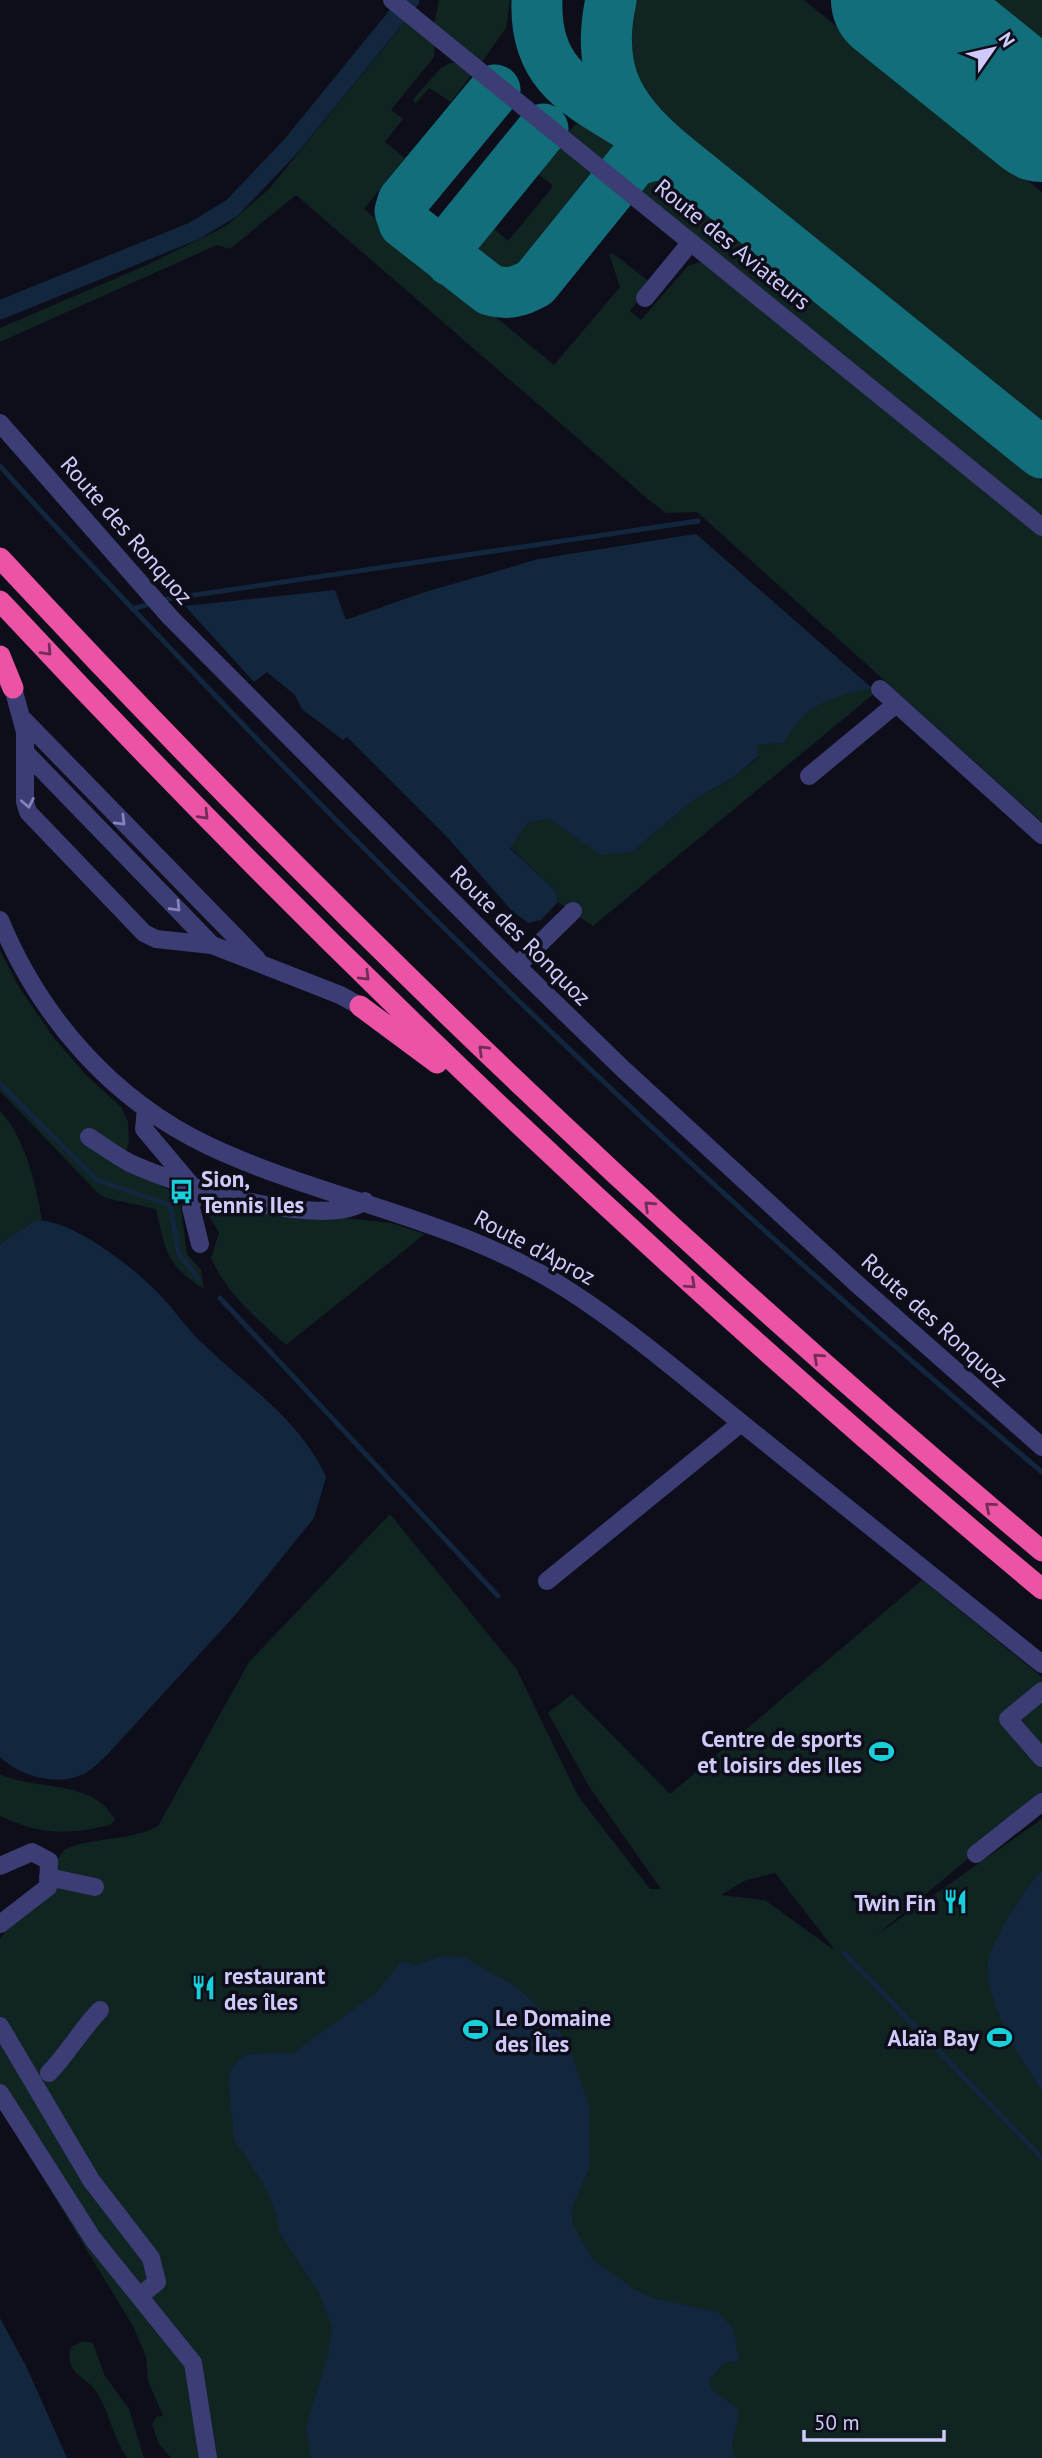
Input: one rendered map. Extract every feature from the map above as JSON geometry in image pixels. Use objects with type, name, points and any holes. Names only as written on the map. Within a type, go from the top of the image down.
[{"type":"highway","points":[[0,558],[214,783],[495,1061],[755,1302],[1042,1551]]},
{"type":"highway","points":[[0,601],[274,886],[552,1156],[782,1366],[1042,1589]]},
{"type":"highway","points":[[0,656],[13,688]]},
{"type":"highway","points":[[360,1006],[395,1029],[552,1156]]},
{"type":"street","name":"Route des Aviateurs","points":[[392,0],[1042,527]]},
{"type":"street","points":[[645,298],[691,242]]},
{"type":"street","name":"Route des Ronquoz","points":[[0,423],[170,617],[517,967],[836,1266],[1042,1447]]},
{"type":"street","points":[[13,688],[23,719],[26,753],[25,802],[33,821],[131,922],[156,939],[212,945],[360,1006]]},
{"type":"street","points":[[880,689],[1042,835]]},
{"type":"street","points":[[809,776],[896,704]]},
{"type":"street","points":[[23,719],[264,965]]},
{"type":"street","points":[[26,753],[212,945]]},
{"type":"street","points":[[517,967],[573,911]]},
{"type":"street","name":"Route d'Aproz","points":[[0,920],[16,958],[72,1040],[101,1072],[146,1109],[209,1146],[261,1167],[463,1236],[553,1281],[652,1350],[1042,1664]]},
{"type":"street","points":[[146,1109],[142,1119],[144,1129],[195,1189]]},
{"type":"street","points":[[89,1137],[128,1162],[195,1189],[319,1211],[343,1211],[365,1201]]},
{"type":"street","points":[[195,1189],[191,1208],[200,1244]]},
{"type":"street","points":[[547,1581],[741,1423]]},
{"type":"street","points":[[1042,1691],[1008,1718],[1042,1758]]},
{"type":"street","points":[[976,1854],[1042,1802]]},
{"type":"street","points":[[0,1866],[32,1852],[49,1861],[48,1887],[0,1924]]},
{"type":"street","points":[[48,1877],[95,1887]]},
{"type":"street","points":[[49,2073],[100,2010]]},
{"type":"street","points":[[0,2026],[91,2180],[151,2258],[157,2282],[141,2295]]},
{"type":"street","points":[[0,2093],[93,2239],[141,2295],[193,2363],[208,2458]]},
{"type":"green space","points":[[439,0],[510,0],[506,28],[482,62],[434,25]]},
{"type":"green space","points":[[636,0],[804,0],[1042,192],[1042,426],[654,113],[634,85],[624,60],[625,33]]},
{"type":"green space","points":[[984,0],[1042,0],[1042,46]]},
{"type":"green space","points":[[405,17],[435,43],[434,57],[391,110],[403,119],[385,142],[405,158],[364,209],[554,365],[620,287],[609,254],[614,254],[651,283],[630,311],[641,320],[688,266],[700,262],[710,266],[1042,535],[1042,822],[697,512],[666,513],[649,500],[296,195],[230,249],[217,245],[0,342],[0,328],[147,265],[226,226],[269,189],[399,29]]},
{"type":"green space","points":[[450,63],[459,63],[473,73],[451,102],[429,88],[415,104],[413,99],[441,68]]},
{"type":"green space","points":[[584,122],[601,126],[613,137],[618,149],[609,167],[566,134],[575,125]]},
{"type":"green space","points":[[559,143],[601,177],[523,274],[513,278],[490,274],[479,255],[480,243],[491,226],[508,241],[551,189],[552,185],[535,172]]},
{"type":"green space","points":[[653,173],[660,173],[1042,481],[1042,519],[633,187],[639,180]]},
{"type":"green space","points":[[696,534],[876,692],[593,926],[558,902],[556,891],[510,847],[527,824],[548,818],[601,854],[632,852],[691,802],[735,776],[759,757],[755,745],[785,743],[794,725],[354,729],[343,740],[302,709],[295,695],[267,672],[345,620],[422,593],[539,559]]},
{"type":"green space","points":[[0,951],[19,987],[54,1038],[86,1075],[121,1107],[128,1122],[129,1142],[121,1167],[179,1194],[187,1254],[201,1270],[204,1289],[174,1264],[165,1246],[156,1209],[106,1198],[98,1193],[0,1091]]},
{"type":"green space","points":[[0,1111],[23,1148],[33,1177],[42,1220],[36,1220],[0,1244]]},
{"type":"green space","points":[[215,1204],[391,1223],[425,1234],[286,1345],[244,1305],[217,1271],[211,1258],[219,1233],[206,1211]]},
{"type":"green space","name":"Le Domaine des Îles","points":[[390,1514],[516,1668],[578,1796],[650,1889],[661,1889],[590,1788],[548,1713],[572,1694],[670,1794],[922,1580],[1042,1677],[1042,1797],[878,1934],[1042,1819],[1042,2458],[171,2458],[159,2444],[152,2424],[156,2417],[163,2416],[148,2381],[146,2357],[134,2328],[0,2107],[0,1939],[64,1850],[88,1842],[137,1834],[158,1826],[249,1662]],"holes":[[[775,1873],[834,1949],[765,1900],[721,1895],[744,1881]]]},
{"type":"green space","points":[[0,1774],[30,1783],[64,1788],[94,1798],[106,1807],[115,1820],[110,1825],[67,1832],[41,1830],[14,1822],[0,1816]]},
{"type":"green space","points":[[83,2341],[93,2343],[105,2376],[129,2409],[144,2458],[127,2458],[99,2396],[71,2365],[71,2347]]},
{"type":"water","points":[[696,534],[872,688],[844,694],[821,704],[801,719],[785,743],[756,745],[759,756],[735,776],[691,802],[632,852],[601,855],[548,818],[527,824],[510,848],[556,891],[558,902],[541,920],[528,923],[511,910],[447,837],[347,737],[343,740],[302,709],[295,695],[267,672],[254,682],[185,606],[335,590],[346,620],[422,593],[539,559]]},
{"type":"water","points":[[36,1220],[51,1222],[86,1237],[137,1273],[200,1341],[270,1403],[302,1437],[326,1477],[314,1518],[238,1612],[106,1756],[84,1774],[62,1780],[28,1774],[0,1757],[0,1244]]},
{"type":"water","points":[[1042,1870],[1042,2091],[1007,2033],[994,2001],[988,1968],[993,1946],[1000,1932],[1017,1903]]},
{"type":"water","points":[[443,1956],[464,1957],[518,1988],[547,2016],[568,2042],[590,2110],[589,2169],[571,2209],[573,2225],[593,2260],[634,2289],[652,2298],[718,2312],[733,2328],[739,2361],[724,2363],[709,2380],[712,2390],[739,2410],[732,2446],[735,2458],[311,2458],[306,2427],[328,2356],[332,2327],[318,2291],[280,2233],[277,2215],[263,2183],[234,2140],[229,2082],[231,2070],[240,2058],[250,2054],[293,2053],[375,1994],[402,1961],[415,1965]]},
{"type":"water","points":[[0,2318],[27,2368],[67,2458],[0,2458]]},
{"type":"waterway","points":[[0,310],[194,231],[232,208],[291,146],[410,0]]},
{"type":"waterway","points":[[0,466],[308,792],[511,993],[719,1189],[1042,1472]]},
{"type":"waterway","points":[[132,609],[167,599],[698,521]]},
{"type":"waterway","points":[[0,1084],[97,1180],[170,1205],[179,1254],[198,1278]]},
{"type":"waterway","points":[[220,1298],[498,1596]]},
{"type":"waterway","points":[[844,1953],[1042,2158]]},
{"type":"taxiway","points":[[537,0],[538,26],[544,48],[553,66],[580,94],[639,131]]},
{"type":"taxiway","points":[[611,0],[607,27],[610,73],[618,92],[643,127],[680,161],[1042,453]]},
{"type":"taxiway","points":[[495,90],[403,201],[400,211],[404,223],[490,290],[513,292],[535,283],[632,163],[656,156],[680,161]]},
{"type":"taxiway","points":[[451,261],[450,243],[543,129]]},
{"type":"runway","points":[[894,0],[1042,119]]},
{"type":"place","name":"Sion, Tennis Iles","points":[[181,1191]]},
{"type":"place","name":"Centre de sports et loisirs des Iles","points":[[882,1751]]},
{"type":"place","name":"Twin Fin","points":[[956,1902]]},
{"type":"place","name":"restaurant des îles","points":[[204,1988]]},
{"type":"place","name":"Le Domaine des Îles","points":[[475,2030]]},
{"type":"place","name":"Alaïa Bay","points":[[999,2037]]}]
